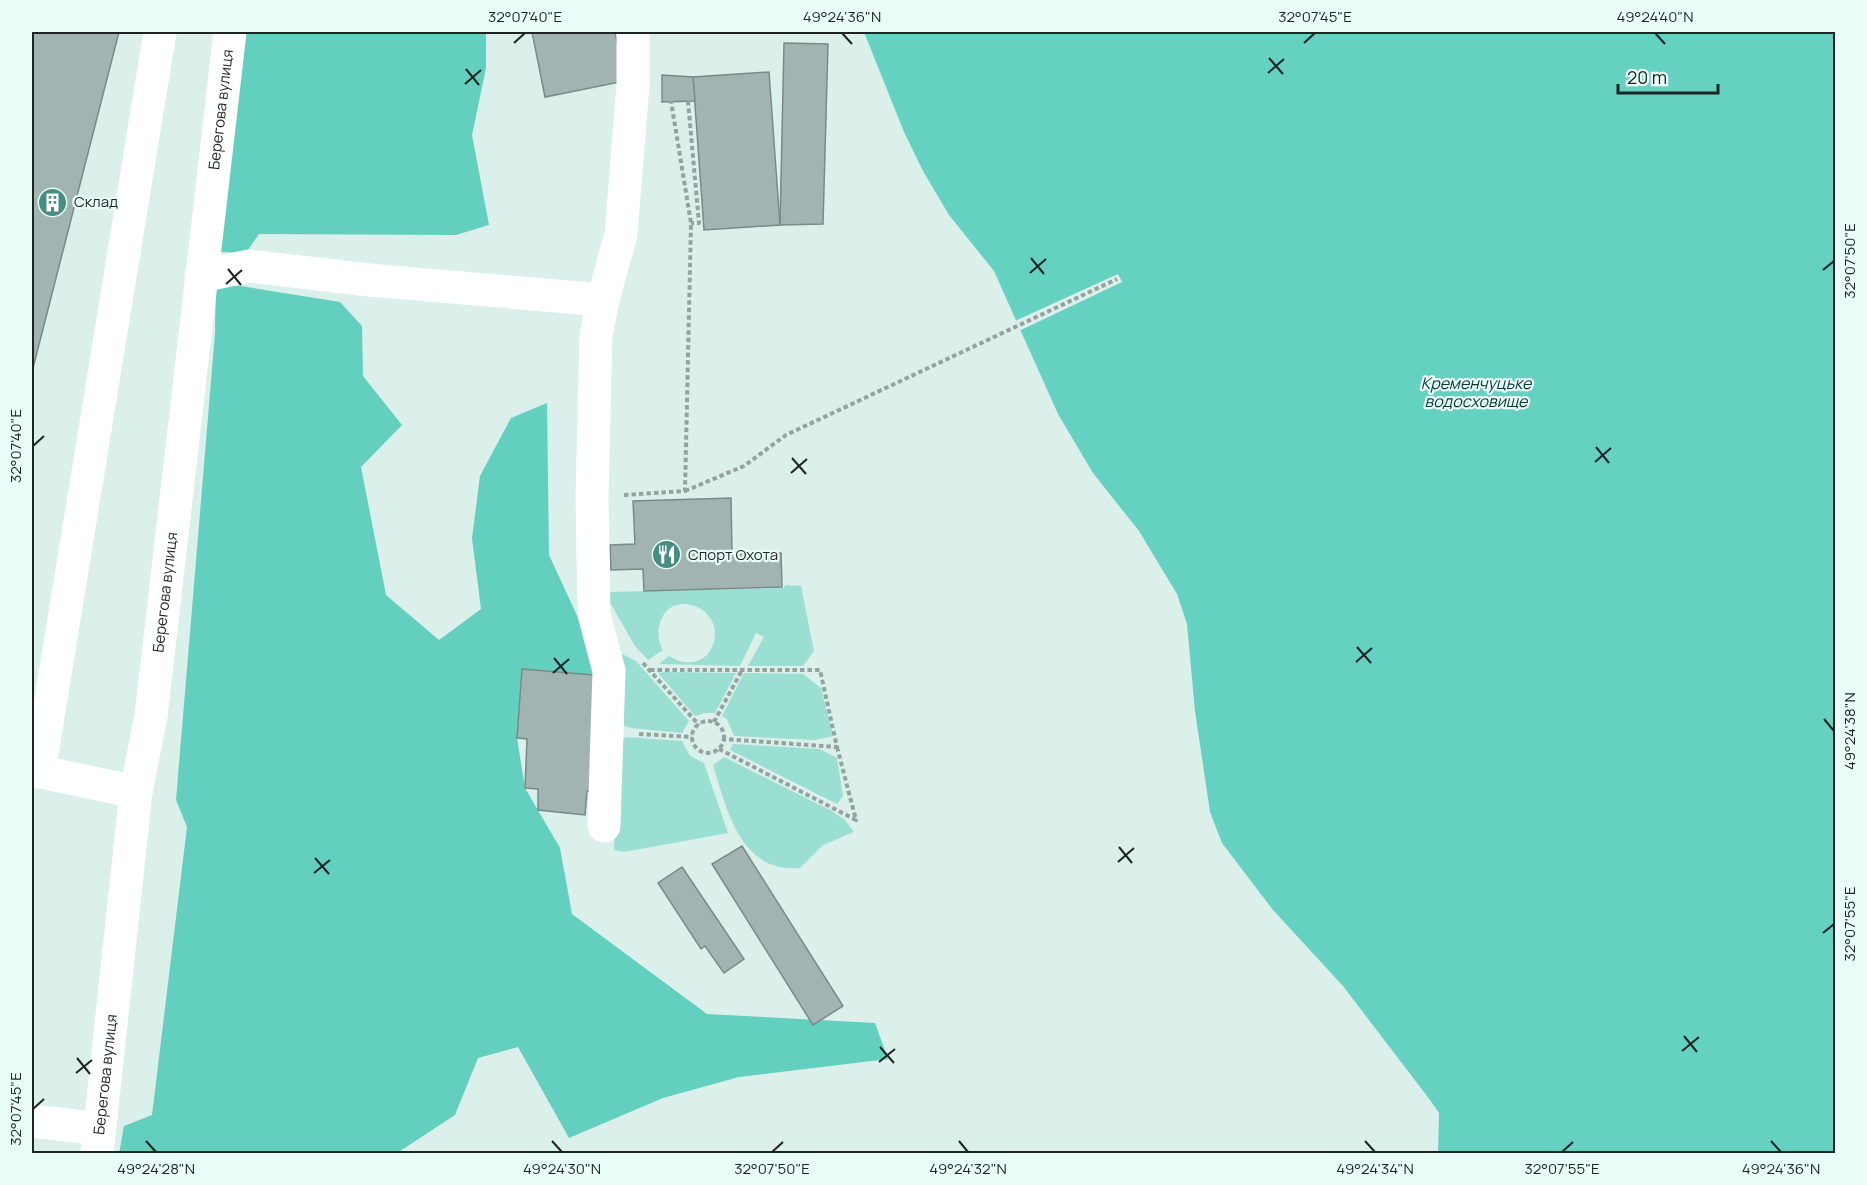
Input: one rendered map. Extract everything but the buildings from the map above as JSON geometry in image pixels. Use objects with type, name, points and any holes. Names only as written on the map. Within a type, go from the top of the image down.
[{"type":"street","points":[[136,792],[35,771],[160,32]]},
{"type":"street","name":"Берегова вулиця","points":[[98,1141],[136,792],[151,716],[230,32]]},
{"type":"street","points":[[604,826],[609,671],[594,614],[592,496],[596,335],[621,234],[633,86],[633,32]]},
{"type":"street","points":[[201,276],[249,266],[369,280],[603,300]]},
{"type":"street","points":[[32,1121],[98,1141]]},
{"type":"path","points":[[688,101],[699,223],[691,223]]},
{"type":"path","points":[[671,102],[691,223],[685,491]]},
{"type":"path","points":[[592,496],[685,491],[744,466],[786,435],[1117,279]]},
{"type":"path","points":[[636,655],[699,725]]},
{"type":"path","points":[[650,670],[820,670],[856,820],[719,749]]},
{"type":"path","points":[[714,722],[742,670]]},
{"type":"path","points":[[705,721],[714,722],[723,731],[724,739],[719,749],[713,753],[703,753],[695,746],[692,736],[699,725],[705,721]]},
{"type":"path","points":[[608,732],[692,736]]},
{"type":"path","points":[[724,739],[837,747]]},
{"type":"shaded area","points":[[246,32],[486,32],[486,68],[472,135],[489,225],[456,235],[259,234],[246,253],[220,252]]},
{"type":"shaded area","points":[[216,282],[340,302],[362,326],[363,376],[402,425],[361,467],[386,595],[439,640],[481,609],[472,538],[480,476],[511,418],[547,403],[549,555],[605,676],[522,669],[517,738],[525,788],[560,848],[572,914],[707,1014],[875,1023],[888,1059],[739,1077],[663,1098],[569,1138],[518,1047],[478,1058],[455,1115],[397,1153],[119,1154],[124,1126],[152,1115],[187,827],[176,800],[215,333]]},
{"type":"shaded area","points":[[785,585],[801,586],[814,651],[803,666],[748,666],[764,637],[756,633],[740,666],[659,664],[669,656],[687,662],[704,657],[715,639],[710,617],[698,607],[691,605],[682,604],[668,609],[660,621],[659,629],[663,650],[648,660],[635,646],[608,599],[609,592],[784,588]]},
{"type":"shaded area","points":[[622,654],[636,661],[689,721],[682,733],[631,728],[619,724]]},
{"type":"shaded area","points":[[658,673],[736,673],[715,713],[695,716]]},
{"type":"shaded area","points":[[744,673],[803,674],[821,688],[833,736],[815,740],[734,736],[727,719],[722,716]]},
{"type":"shaded area","points":[[626,737],[682,741],[690,756],[704,763],[728,833],[624,852],[614,850],[618,742]]},
{"type":"shaded area","points":[[733,744],[820,749],[837,758],[843,796],[837,804],[730,750]]},
{"type":"shaded area","points":[[724,757],[832,811],[845,820],[854,832],[823,845],[800,868],[780,867],[763,860],[739,835],[724,801],[713,765]]},
{"type":"water","name":"Кременчуцьке водосховище","points":[[864,32],[1835,32],[1835,1153],[1438,1153],[1439,1113],[1430,1100],[1343,986],[1273,910],[1222,843],[1210,812],[1195,711],[1187,624],[1177,594],[1139,531],[1093,473],[1058,414],[994,271],[949,215],[923,171],[904,132]]},
{"type":"pier","points":[[1118,274],[1122,282],[1019,331],[1015,321]]},
{"type":"place","name":"Склад","points":[[53,202]]},
{"type":"place","name":"Спорт Охота","points":[[667,555]]}]
